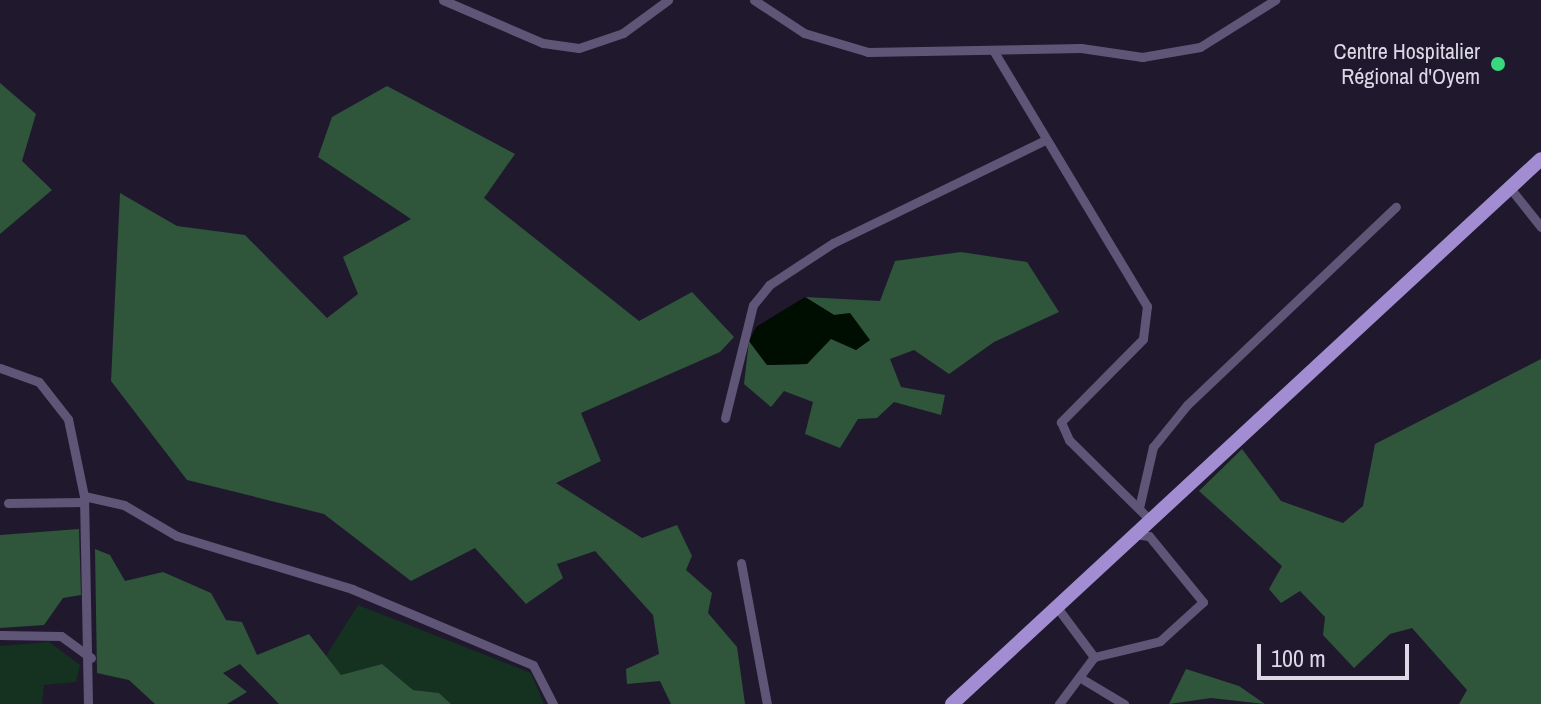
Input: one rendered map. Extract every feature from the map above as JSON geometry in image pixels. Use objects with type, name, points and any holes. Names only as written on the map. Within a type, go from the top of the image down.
[{"type":"main road","points":[[952,704],[1133,534],[1144,514],[1541,159]]},
{"type":"street","points":[[443,0],[543,43],[579,48],[623,33],[668,0]]},
{"type":"street","points":[[754,0],[804,33],[847,49],[1169,56],[1200,47],[1275,0]]},
{"type":"street","points":[[993,50],[1043,141],[1147,306],[1143,339],[1061,422],[1069,440],[1144,514]]},
{"type":"street","points":[[725,418],[750,315],[769,285],[833,243],[1043,141]]},
{"type":"street","points":[[1510,188],[1541,227]]},
{"type":"street","points":[[1144,514],[1153,447],[1187,405],[1396,207]]},
{"type":"street","points":[[0,368],[54,395],[68,419],[84,499],[91,658],[88,704]]},
{"type":"street","points":[[8,503],[84,499],[124,505],[177,536],[352,589],[533,665],[553,704]]},
{"type":"street","points":[[1094,657],[1160,641],[1203,602],[1149,536],[1133,534]]},
{"type":"street","points":[[741,563],[767,704]]},
{"type":"street","points":[[1056,606],[1094,657]]},
{"type":"street","points":[[0,635],[61,636],[91,658]]},
{"type":"street","points":[[1059,704],[1084,680],[1094,657]]},
{"type":"street","points":[[1084,680],[1124,704]]},
{"type":"green space","points":[[0,83],[36,114],[22,161],[52,190],[0,234]]},
{"type":"green space","points":[[387,86],[515,154],[484,198],[639,321],[692,292],[734,337],[720,352],[581,413],[601,461],[556,483],[642,538],[677,525],[692,556],[686,570],[712,593],[708,613],[737,647],[745,704],[671,704],[660,681],[627,684],[626,669],[659,654],[653,615],[595,551],[557,564],[563,578],[526,604],[475,548],[411,581],[324,514],[187,480],[111,381],[120,193],[177,226],[245,235],[327,318],[358,294],[343,257],[411,219],[318,157],[332,117]]},
{"type":"green space","points":[[961,252],[1027,262],[1059,312],[994,342],[949,374],[914,350],[890,359],[901,387],[945,395],[941,415],[894,402],[877,418],[858,419],[840,448],[805,434],[813,402],[784,391],[771,407],[744,384],[749,341],[767,365],[807,364],[831,338],[856,350],[869,340],[850,314],[834,315],[805,297],[880,301],[895,261]]},
{"type":"green space","points":[[1541,359],[1541,704],[1459,704],[1467,690],[1412,628],[1390,634],[1354,668],[1323,635],[1325,617],[1300,591],[1281,603],[1269,589],[1282,566],[1199,491],[1242,449],[1281,501],[1343,523],[1363,506],[1375,444]]},
{"type":"green space","points":[[79,529],[81,595],[63,598],[44,625],[0,628],[0,535]]},
{"type":"green space","points":[[95,549],[110,555],[125,581],[163,572],[211,593],[226,620],[242,622],[257,655],[309,634],[341,675],[382,664],[413,690],[439,693],[451,704],[279,704],[240,664],[223,673],[247,692],[227,704],[155,704],[129,680],[97,673]]},
{"type":"green space","points":[[358,605],[531,673],[544,704],[451,704],[439,693],[413,690],[382,664],[341,676],[326,656]]},
{"type":"green space","points":[[49,642],[80,665],[76,682],[44,685],[42,704],[0,704],[0,646]]},
{"type":"green space","points":[[1186,669],[1239,686],[1265,704],[1211,698],[1169,704]]},
{"type":"shaded area","points":[[805,297],[834,315],[850,313],[870,340],[856,350],[831,339],[807,364],[767,365],[749,341],[756,327]]},
{"type":"place","name":"Centre Hospitalier Régional d'Oyem","points":[[1498,64]]}]
